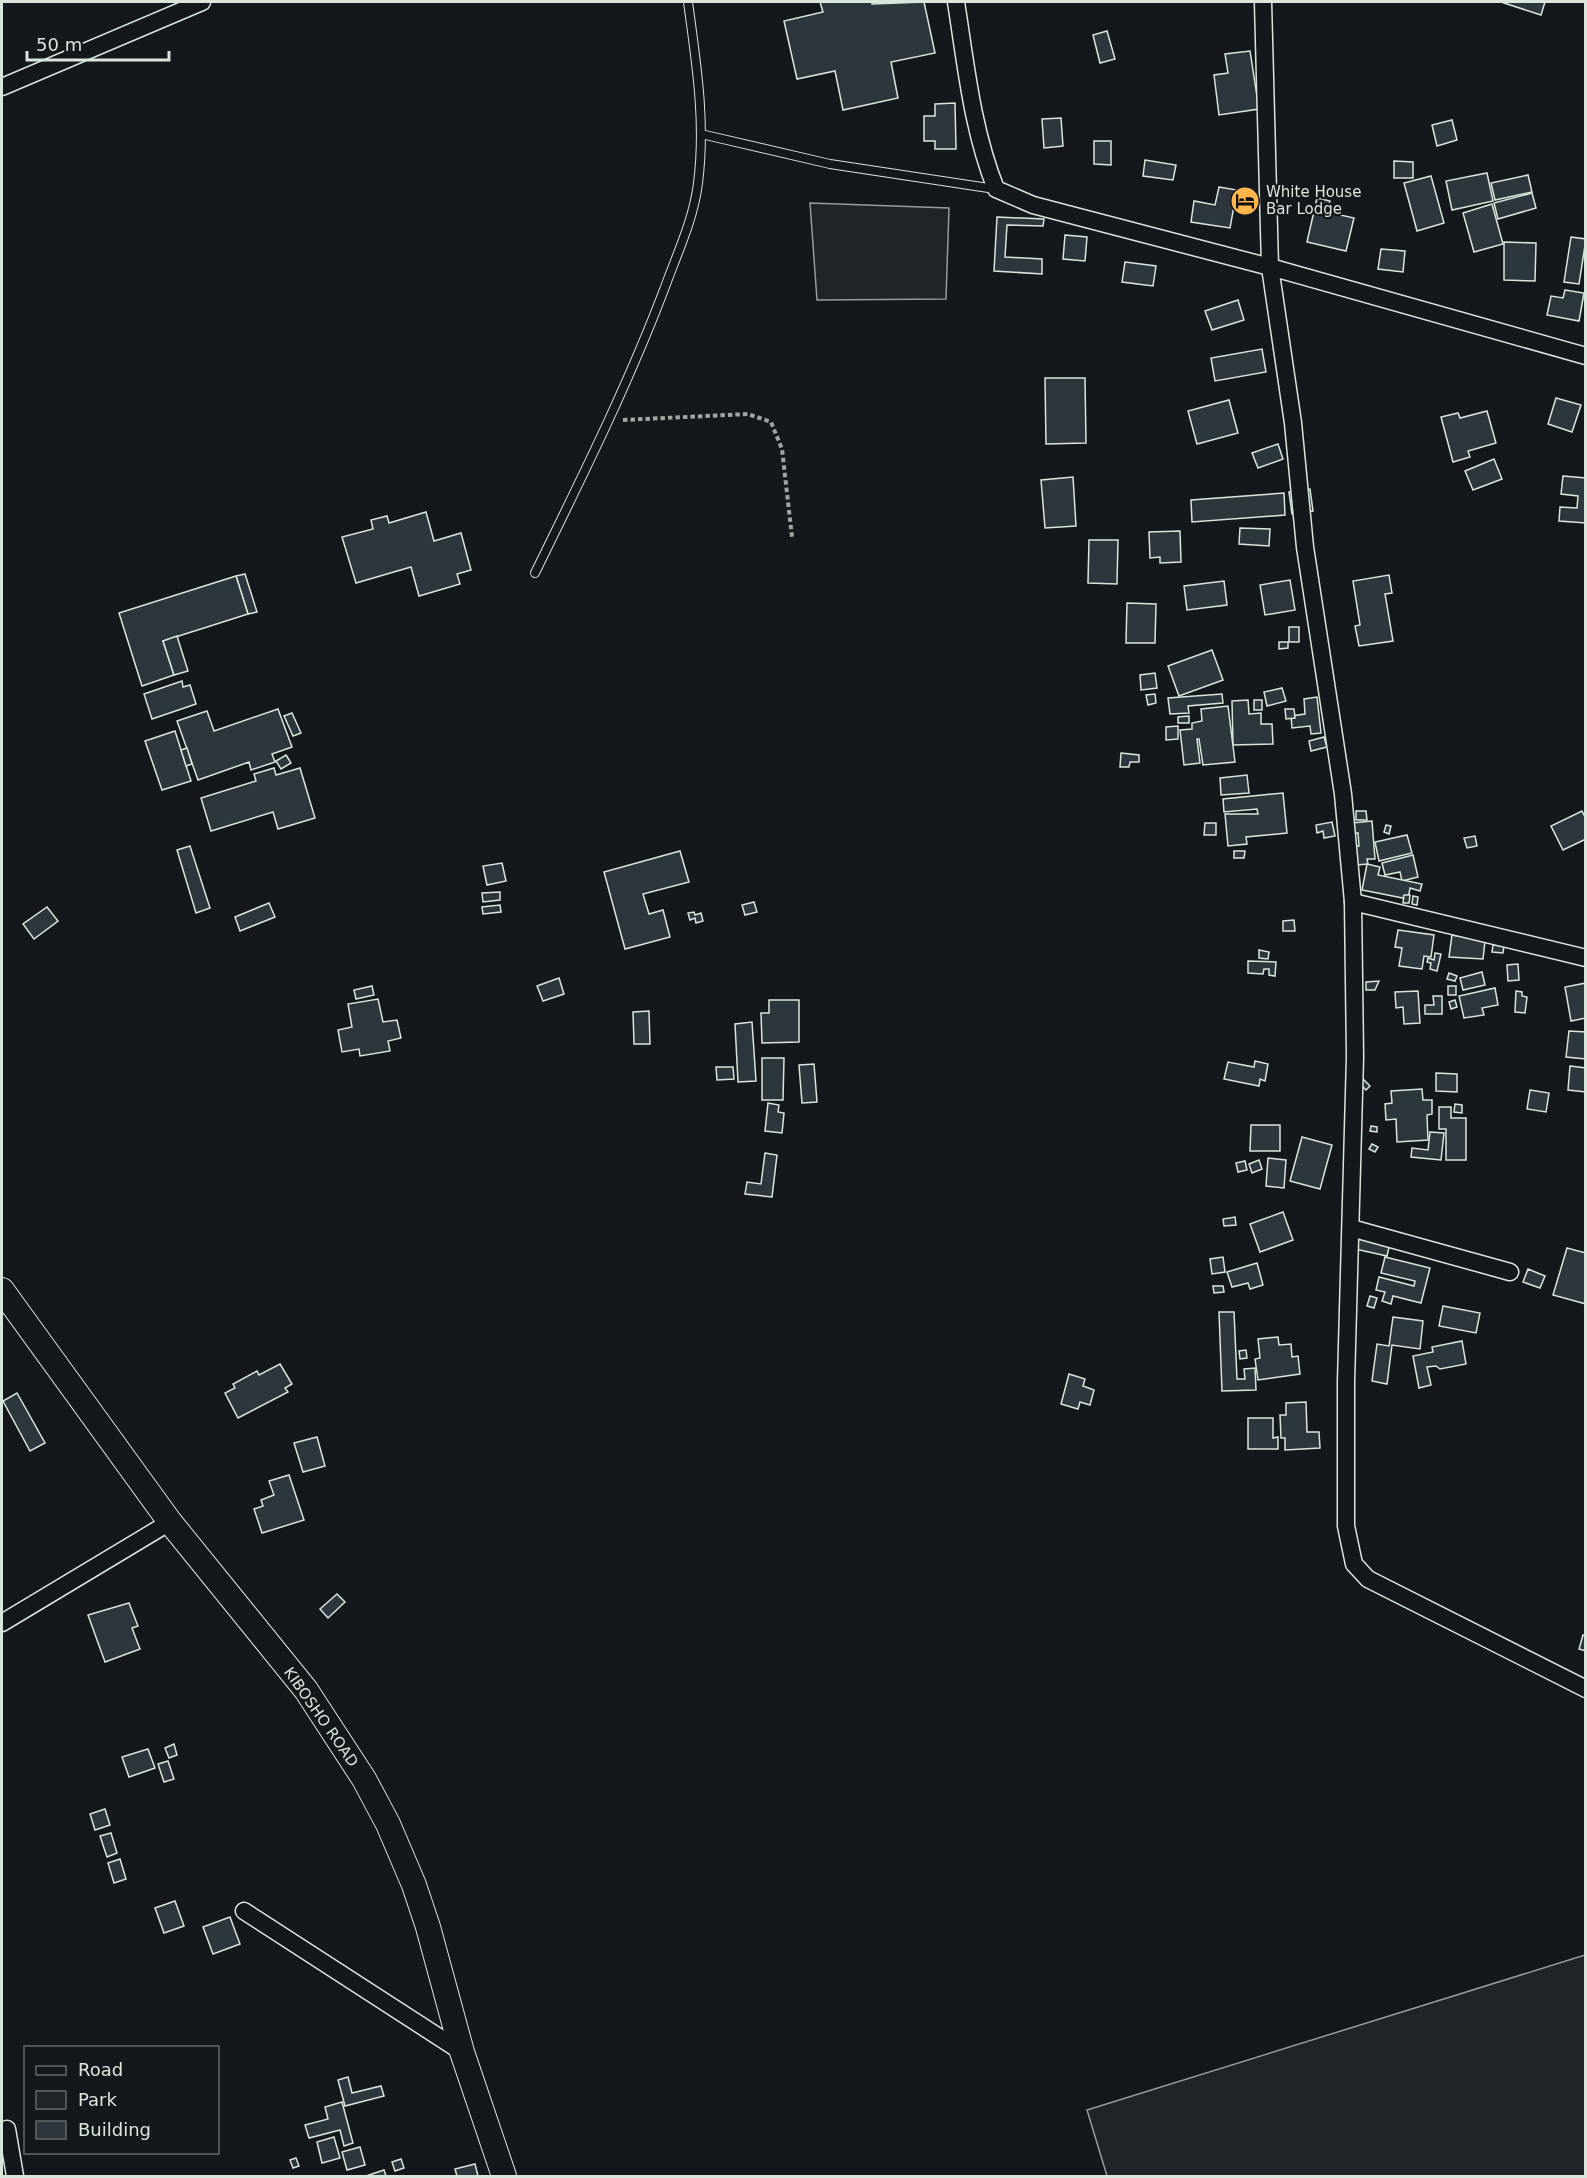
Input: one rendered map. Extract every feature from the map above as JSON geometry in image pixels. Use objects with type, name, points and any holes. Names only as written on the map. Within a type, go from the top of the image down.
[{"type":"main road","name":"KIBOSHO ROAD","points":[[2,1290],[170,1522],[306,1690],[364,1779],[388,1824],[414,1885],[428,1927],[462,2052],[504,2176]]},
{"type":"street","points":[[2,87],[202,2]]},
{"type":"street","points":[[956,2],[982,155],[996,189],[1033,205],[1270,267],[1586,356]]},
{"type":"street","points":[[1263,2],[1270,267],[1293,423],[1305,547],[1343,794],[1353,902],[1354,1057],[1346,1526],[1354,1564],[1368,1579],[1586,1689]]},
{"type":"street","points":[[1353,902],[1586,958]]},
{"type":"street","points":[[1351,1228],[1510,1272]]},
{"type":"street","points":[[2,1623],[170,1522]]},
{"type":"street","points":[[244,1911],[462,2052]]},
{"type":"street","points":[[7,2129],[15,2176]]},
{"type":"lane","points":[[535,573],[610,420],[649,329],[686,230],[698,185],[702,117],[688,2]]},
{"type":"lane","points":[[701,134],[830,164],[996,189]]},
{"type":"path","points":[[610,420],[748,414],[771,422],[782,449],[792,537]]},
{"type":"green space","points":[[810,203],[949,208],[946,299],[817,300]]},
{"type":"green space","points":[[1585,1955],[1585,2176],[1107,2176],[1087,2110]]},
{"type":"building","points":[[820,2],[872,2],[872,4],[924,2],[935,53],[891,62],[898,98],[843,110],[835,71],[797,79],[784,21],[823,12]]},
{"type":"building","points":[[1501,2],[1545,2],[1541,15]]},
{"type":"building","points":[[1107,31],[1115,59],[1100,63],[1093,35]]},
{"type":"building","points":[[1250,51],[1259,109],[1219,115],[1214,75],[1228,73],[1225,54]]},
{"type":"building","points":[[955,103],[956,149],[935,149],[935,141],[924,141],[924,116],[935,116],[935,104]]},
{"type":"building","points":[[1061,118],[1063,146],[1044,148],[1042,119]]},
{"type":"building","points":[[1452,120],[1457,140],[1437,146],[1432,125]]},
{"type":"building","points":[[1094,141],[1111,141],[1111,165],[1094,164]]},
{"type":"building","points":[[1145,160],[1176,165],[1173,180],[1143,176]]},
{"type":"building","points":[[1394,161],[1413,162],[1413,178],[1394,178]]},
{"type":"building","points":[[1487,173],[1493,201],[1452,210],[1446,181]]},
{"type":"building","points":[[1528,175],[1532,192],[1495,200],[1491,183]]},
{"type":"building","points":[[1431,176],[1444,223],[1417,231],[1404,183]]},
{"type":"building","points":[[1219,187],[1237,190],[1230,228],[1191,222],[1194,201],[1215,205]]},
{"type":"building","points":[[1532,193],[1536,208],[1498,219],[1494,203]]},
{"type":"building","points":[[1317,198],[1330,201],[1327,212],[1354,218],[1346,251],[1307,242]]},
{"type":"building","points":[[1492,204],[1503,244],[1474,252],[1463,213]]},
{"type":"building","points":[[997,217],[1044,219],[1043,226],[1007,225],[1005,257],[1042,259],[1042,274],[994,271]]},
{"type":"building","points":[[1065,235],[1087,237],[1085,261],[1063,259]]},
{"type":"building","points":[[1571,237],[1586,239],[1579,284],[1564,282]]},
{"type":"building","points":[[1504,242],[1536,243],[1535,281],[1504,280]]},
{"type":"building","points":[[1381,249],[1405,251],[1403,272],[1378,269]]},
{"type":"building","points":[[1125,262],[1156,266],[1153,286],[1122,282]]},
{"type":"building","points":[[1565,290],[1584,293],[1579,321],[1547,315],[1551,296],[1563,298]]},
{"type":"building","points":[[1238,300],[1244,320],[1212,330],[1205,311]]},
{"type":"building","points":[[1262,349],[1266,372],[1215,381],[1211,358]]},
{"type":"building","points":[[1045,378],[1085,378],[1086,443],[1046,444]]},
{"type":"building","points":[[1556,398],[1581,405],[1572,432],[1548,424]]},
{"type":"building","points":[[1229,400],[1238,433],[1197,444],[1188,411]]},
{"type":"building","points":[[1487,411],[1496,443],[1468,451],[1470,457],[1453,462],[1441,417],[1458,413],[1460,418]]},
{"type":"building","points":[[1278,444],[1283,459],[1258,468],[1252,453]]},
{"type":"building","points":[[1494,459],[1502,479],[1473,490],[1465,471]]},
{"type":"building","points":[[1563,476],[1586,478],[1586,523],[1559,521],[1560,507],[1577,508],[1578,496],[1561,494]]},
{"type":"building","points":[[1073,477],[1076,526],[1045,528],[1041,480]]},
{"type":"building","points":[[1310,489],[1313,511],[1292,514],[1289,492]]},
{"type":"building","points":[[1284,493],[1285,515],[1192,522],[1191,500]]},
{"type":"building","points":[[426,512],[434,541],[461,533],[471,570],[457,574],[460,584],[419,596],[411,567],[356,583],[342,537],[373,529],[371,520],[387,516],[389,523]]},
{"type":"building","points":[[1240,528],[1270,529],[1269,546],[1239,544]]},
{"type":"building","points":[[1180,531],[1181,562],[1160,563],[1160,557],[1150,558],[1149,532]]},
{"type":"building","points":[[1089,540],[1118,540],[1117,584],[1088,583]]},
{"type":"building","points":[[245,574],[257,612],[248,614],[236,576]]},
{"type":"building","points":[[1389,575],[1392,593],[1385,594],[1393,641],[1359,646],[1355,626],[1360,625],[1353,581]]},
{"type":"building","points":[[236,576],[248,614],[163,641],[174,675],[142,686],[119,613]]},
{"type":"building","points":[[1290,580],[1295,610],[1265,615],[1260,585]]},
{"type":"building","points":[[1224,581],[1227,605],[1187,610],[1184,586]]},
{"type":"building","points":[[1127,603],[1156,604],[1155,643],[1126,643]]},
{"type":"building","points":[[1289,627],[1299,627],[1299,642],[1289,642]]},
{"type":"building","points":[[177,636],[188,671],[174,675],[163,641]]},
{"type":"building","points":[[1279,642],[1288,642],[1288,648],[1279,649]]},
{"type":"building","points":[[1212,650],[1223,680],[1179,696],[1168,666]]},
{"type":"building","points":[[1155,673],[1157,688],[1141,690],[1140,675]]},
{"type":"building","points":[[182,681],[183,687],[190,685],[196,704],[152,719],[144,694]]},
{"type":"building","points":[[1282,688],[1286,701],[1267,706],[1264,692]]},
{"type":"building","points":[[1155,694],[1156,703],[1148,705],[1146,695]]},
{"type":"building","points":[[1222,694],[1223,703],[1188,706],[1189,713],[1170,714],[1168,698]]},
{"type":"building","points":[[1317,697],[1321,733],[1311,734],[1310,726],[1292,728],[1291,716],[1305,714],[1304,699]]},
{"type":"building","points":[[1248,700],[1249,714],[1261,713],[1261,724],[1272,724],[1273,744],[1233,745],[1232,701]]},
{"type":"building","points":[[1254,700],[1262,700],[1262,710],[1254,710]]},
{"type":"building","points":[[1228,706],[1235,762],[1203,765],[1199,739],[1197,739],[1200,763],[1184,765],[1180,730],[1192,729],[1192,723],[1202,721],[1201,709]]},
{"type":"building","points":[[278,709],[292,747],[272,754],[275,762],[251,770],[249,762],[198,780],[177,721],[207,711],[214,731]]},
{"type":"building","points":[[1285,709],[1294,709],[1295,718],[1286,719]]},
{"type":"building","points":[[292,713],[301,733],[293,736],[284,716]]},
{"type":"building","points":[[1189,716],[1189,723],[1178,723],[1178,717]]},
{"type":"building","points":[[1178,726],[1178,739],[1166,740],[1166,727]]},
{"type":"building","points":[[175,731],[191,781],[162,790],[145,741]]},
{"type":"building","points":[[1324,737],[1327,747],[1311,751],[1309,741]]},
{"type":"building","points":[[187,748],[192,764],[186,766],[181,750]]},
{"type":"building","points":[[1121,753],[1139,755],[1139,762],[1130,762],[1129,767],[1120,767]]},
{"type":"building","points":[[286,755],[291,763],[281,769],[276,761]]},
{"type":"building","points":[[274,768],[276,775],[300,768],[315,818],[278,829],[273,812],[211,831],[201,798],[256,781],[254,774]]},
{"type":"building","points":[[1247,775],[1249,793],[1221,795],[1220,778]]},
{"type":"building","points":[[1283,793],[1287,833],[1246,837],[1247,844],[1228,846],[1225,814],[1258,814],[1257,809],[1224,812],[1223,799]]},
{"type":"building","points":[[1356,811],[1366,811],[1367,820],[1356,820]]},
{"type":"building","points":[[1582,811],[1586,819],[1586,839],[1563,850],[1551,826]]},
{"type":"building","points":[[1372,821],[1375,859],[1367,859],[1368,864],[1356,865],[1355,846],[1359,846],[1358,833],[1353,834],[1352,823]]},
{"type":"building","points":[[1332,822],[1335,836],[1324,838],[1323,831],[1317,833],[1316,825]]},
{"type":"building","points":[[1205,823],[1216,823],[1216,835],[1204,835]]},
{"type":"building","points":[[1386,825],[1391,826],[1389,834],[1384,832]]},
{"type":"building","points":[[1407,835],[1412,853],[1379,861],[1375,842]]},
{"type":"building","points":[[1475,836],[1477,846],[1467,848],[1464,838]]},
{"type":"building","points":[[190,846],[210,908],[196,913],[177,850]]},
{"type":"building","points":[[680,851],[689,882],[643,894],[649,914],[663,910],[670,937],[625,949],[604,872]]},
{"type":"building","points":[[1234,851],[1245,851],[1244,858],[1234,858]]},
{"type":"building","points":[[1413,855],[1418,877],[1402,881],[1400,872],[1385,875],[1382,863]]},
{"type":"building","points":[[502,863],[506,881],[487,885],[483,866]]},
{"type":"building","points":[[1367,864],[1380,867],[1378,875],[1422,884],[1420,891],[1410,888],[1408,899],[1362,890]]},
{"type":"building","points":[[500,892],[500,900],[483,902],[482,893]]},
{"type":"building","points":[[1404,895],[1410,895],[1409,903],[1403,903]]},
{"type":"building","points":[[1413,896],[1418,897],[1417,905],[1412,904]]},
{"type":"building","points":[[754,902],[757,912],[745,915],[742,905]]},
{"type":"building","points":[[269,903],[275,917],[240,931],[235,917]]},
{"type":"building","points":[[500,905],[501,912],[483,914],[482,907]]},
{"type":"building","points":[[47,907],[58,921],[34,939],[23,924]]},
{"type":"building","points":[[694,912],[695,915],[701,913],[703,921],[696,923],[695,918],[690,920],[688,913]]},
{"type":"building","points":[[1294,920],[1295,931],[1283,931],[1283,921]]},
{"type":"building","points":[[1398,930],[1434,935],[1431,957],[1424,956],[1422,969],[1399,966],[1402,948],[1395,947]]},
{"type":"building","points":[[1452,935],[1485,941],[1483,959],[1449,957]]},
{"type":"building","points":[[1493,945],[1504,946],[1503,953],[1492,952]]},
{"type":"building","points":[[1259,950],[1269,952],[1268,959],[1259,958]]},
{"type":"building","points":[[1435,953],[1441,954],[1437,971],[1430,969],[1431,963],[1427,962],[1428,958],[1434,960]]},
{"type":"building","points":[[1248,961],[1276,962],[1275,976],[1269,975],[1269,969],[1264,969],[1263,974],[1248,973]]},
{"type":"building","points":[[1518,964],[1519,980],[1508,981],[1507,965]]},
{"type":"building","points":[[1482,972],[1485,985],[1463,990],[1460,978]]},
{"type":"building","points":[[1449,973],[1457,976],[1455,981],[1447,979]]},
{"type":"building","points":[[559,978],[564,994],[543,1001],[537,986]]},
{"type":"building","points":[[1379,981],[1375,990],[1366,990],[1366,982]]},
{"type":"building","points":[[1586,983],[1586,1018],[1571,1021],[1565,987]]},
{"type":"building","points":[[372,986],[374,995],[356,999],[354,990]]},
{"type":"building","points":[[1448,986],[1456,986],[1456,995],[1448,995]]},
{"type":"building","points":[[1495,988],[1498,1005],[1482,1008],[1484,1015],[1464,1018],[1459,996]]},
{"type":"building","points":[[1418,991],[1420,1023],[1404,1024],[1403,1007],[1396,1008],[1395,992]]},
{"type":"building","points":[[1516,991],[1522,992],[1522,996],[1527,997],[1525,1013],[1515,1012]]},
{"type":"building","points":[[1433,996],[1442,996],[1442,1014],[1425,1014],[1425,1005],[1434,1005]]},
{"type":"building","points":[[378,999],[383,1022],[397,1020],[401,1038],[388,1041],[390,1051],[360,1056],[359,1049],[342,1052],[338,1030],[352,1027],[348,1004]]},
{"type":"building","points":[[769,1000],[799,1000],[799,1042],[762,1043],[761,1013],[769,1013]]},
{"type":"building","points":[[1455,1000],[1457,1007],[1451,1009],[1449,1002]]},
{"type":"building","points":[[649,1011],[650,1044],[634,1044],[633,1012]]},
{"type":"building","points":[[752,1022],[756,1081],[738,1082],[735,1024]]},
{"type":"building","points":[[1569,1031],[1586,1032],[1586,1059],[1566,1057]]},
{"type":"building","points":[[762,1058],[784,1058],[783,1100],[762,1100]]},
{"type":"building","points":[[1255,1061],[1268,1064],[1265,1081],[1260,1079],[1259,1086],[1224,1079],[1228,1062],[1254,1067]]},
{"type":"building","points":[[814,1064],[817,1102],[802,1103],[799,1065]]},
{"type":"building","points":[[1570,1066],[1586,1068],[1586,1092],[1568,1090]]},
{"type":"building","points":[[716,1067],[733,1067],[734,1079],[717,1080]]},
{"type":"building","points":[[1436,1073],[1457,1074],[1457,1092],[1436,1091]]},
{"type":"building","points":[[1360,1076],[1370,1086],[1366,1090],[1356,1080]]},
{"type":"building","points":[[1422,1089],[1423,1100],[1432,1100],[1432,1114],[1427,1115],[1428,1140],[1397,1142],[1396,1119],[1386,1120],[1385,1104],[1392,1103],[1391,1091]]},
{"type":"building","points":[[1530,1090],[1549,1093],[1546,1112],[1527,1109]]},
{"type":"building","points":[[768,1103],[779,1105],[778,1112],[784,1113],[782,1133],[765,1131]]},
{"type":"building","points":[[1455,1104],[1462,1105],[1462,1113],[1454,1112]]},
{"type":"building","points":[[1439,1107],[1451,1107],[1451,1118],[1466,1118],[1466,1160],[1446,1160],[1446,1129],[1439,1129]]},
{"type":"building","points":[[1251,1125],[1280,1125],[1280,1151],[1250,1151]]},
{"type":"building","points":[[1371,1126],[1377,1127],[1377,1132],[1370,1131]]},
{"type":"building","points":[[1430,1132],[1444,1133],[1441,1160],[1411,1157],[1412,1148],[1428,1150]]},
{"type":"building","points":[[1302,1137],[1332,1145],[1320,1189],[1290,1181]]},
{"type":"building","points":[[1372,1144],[1378,1147],[1375,1152],[1369,1149]]},
{"type":"building","points":[[765,1153],[777,1155],[772,1197],[745,1194],[747,1182],[761,1184]]},
{"type":"building","points":[[1268,1158],[1286,1160],[1284,1188],[1266,1186]]},
{"type":"building","points":[[1259,1160],[1262,1169],[1252,1173],[1249,1164]]},
{"type":"building","points":[[1245,1161],[1247,1170],[1238,1172],[1236,1163]]},
{"type":"building","points":[[1283,1212],[1293,1240],[1260,1252],[1250,1224]]},
{"type":"building","points":[[1235,1217],[1236,1225],[1224,1226],[1223,1219]]},
{"type":"building","points":[[1358,1236],[1390,1243],[1387,1256],[1355,1249]]},
{"type":"building","points":[[1567,1248],[1586,1253],[1586,1304],[1553,1295]]},
{"type":"building","points":[[1223,1257],[1225,1272],[1212,1274],[1210,1259]]},
{"type":"building","points":[[1385,1257],[1430,1268],[1421,1303],[1393,1296],[1391,1304],[1382,1301],[1385,1292],[1376,1290],[1379,1277],[1414,1286],[1415,1281],[1381,1273]]},
{"type":"building","points":[[1257,1263],[1263,1285],[1250,1289],[1248,1283],[1232,1287],[1227,1272]]},
{"type":"building","points":[[1528,1269],[1545,1276],[1540,1288],[1523,1282]]},
{"type":"building","points":[[1213,1286],[1223,1286],[1224,1292],[1214,1293]]},
{"type":"building","points":[[1370,1296],[1377,1298],[1374,1308],[1367,1306]]},
{"type":"building","points":[[1443,1306],[1480,1313],[1476,1333],[1439,1326]]},
{"type":"building","points":[[1219,1312],[1234,1312],[1237,1379],[1245,1379],[1244,1369],[1255,1368],[1256,1390],[1222,1391]]},
{"type":"building","points":[[1393,1317],[1423,1321],[1420,1349],[1392,1345],[1387,1384],[1372,1381],[1377,1344],[1389,1346]]},
{"type":"building","points":[[1278,1337],[1279,1345],[1291,1344],[1292,1357],[1298,1356],[1300,1374],[1258,1380],[1255,1359],[1260,1358],[1258,1339]]},
{"type":"building","points":[[1462,1341],[1466,1364],[1440,1369],[1436,1366],[1427,1367],[1431,1385],[1419,1388],[1413,1356],[1433,1352],[1432,1347]]},
{"type":"building","points":[[1246,1350],[1247,1358],[1240,1359],[1239,1351]]},
{"type":"building","points":[[280,1364],[292,1384],[285,1388],[288,1392],[238,1418],[225,1393],[235,1388],[233,1384],[257,1371],[259,1375]]},
{"type":"building","points":[[1069,1374],[1085,1379],[1083,1386],[1094,1390],[1090,1405],[1080,1402],[1078,1409],[1061,1404]]},
{"type":"building","points":[[17,1393],[45,1443],[30,1451],[3,1401]]},
{"type":"building","points":[[1306,1402],[1307,1432],[1319,1432],[1320,1448],[1285,1450],[1285,1438],[1281,1438],[1280,1415],[1286,1415],[1286,1403]]},
{"type":"building","points":[[1248,1418],[1273,1418],[1273,1438],[1278,1437],[1278,1449],[1248,1449]]},
{"type":"building","points":[[317,1437],[325,1466],[303,1472],[294,1443]]},
{"type":"building","points":[[289,1475],[304,1520],[262,1533],[254,1509],[263,1506],[261,1500],[274,1495],[269,1481]]},
{"type":"building","points":[[337,1594],[345,1602],[328,1618],[320,1609]]},
{"type":"building","points":[[129,1603],[138,1626],[132,1628],[140,1649],[105,1662],[88,1615]]},
{"type":"building","points":[[1583,1635],[1586,1636],[1586,1651],[1579,1649]]},
{"type":"building","points":[[174,1744],[177,1755],[169,1758],[165,1748]]},
{"type":"building","points":[[148,1749],[155,1768],[129,1777],[122,1757]]},
{"type":"building","points":[[168,1761],[174,1779],[164,1782],[158,1764]]},
{"type":"building","points":[[105,1809],[110,1825],[95,1830],[90,1814]]},
{"type":"building","points":[[111,1833],[117,1853],[107,1857],[100,1836]]},
{"type":"building","points":[[120,1859],[126,1879],[114,1883],[108,1863]]},
{"type":"building","points":[[175,1901],[184,1926],[164,1933],[155,1908]]},
{"type":"building","points":[[230,1917],[240,1944],[213,1954],[203,1927]]},
{"type":"building","points":[[348,2077],[352,2093],[381,2086],[384,2096],[345,2106],[338,2080]]},
{"type":"building","points":[[342,2102],[353,2143],[344,2146],[340,2130],[309,2138],[305,2125],[328,2119],[325,2107]]},
{"type":"building","points":[[334,2137],[340,2158],[322,2163],[317,2142]]},
{"type":"building","points":[[360,2147],[365,2165],[347,2170],[342,2152]]},
{"type":"building","points":[[296,2158],[299,2166],[293,2168],[290,2160]]},
{"type":"building","points":[[401,2159],[404,2168],[395,2171],[392,2162]]},
{"type":"building","points":[[475,2164],[478,2176],[457,2176],[455,2169]]},
{"type":"building","points":[[384,2170],[386,2176],[366,2176]]},
{"type":"place","name":"White House Bar Lodge","points":[[1245,201]]}]
